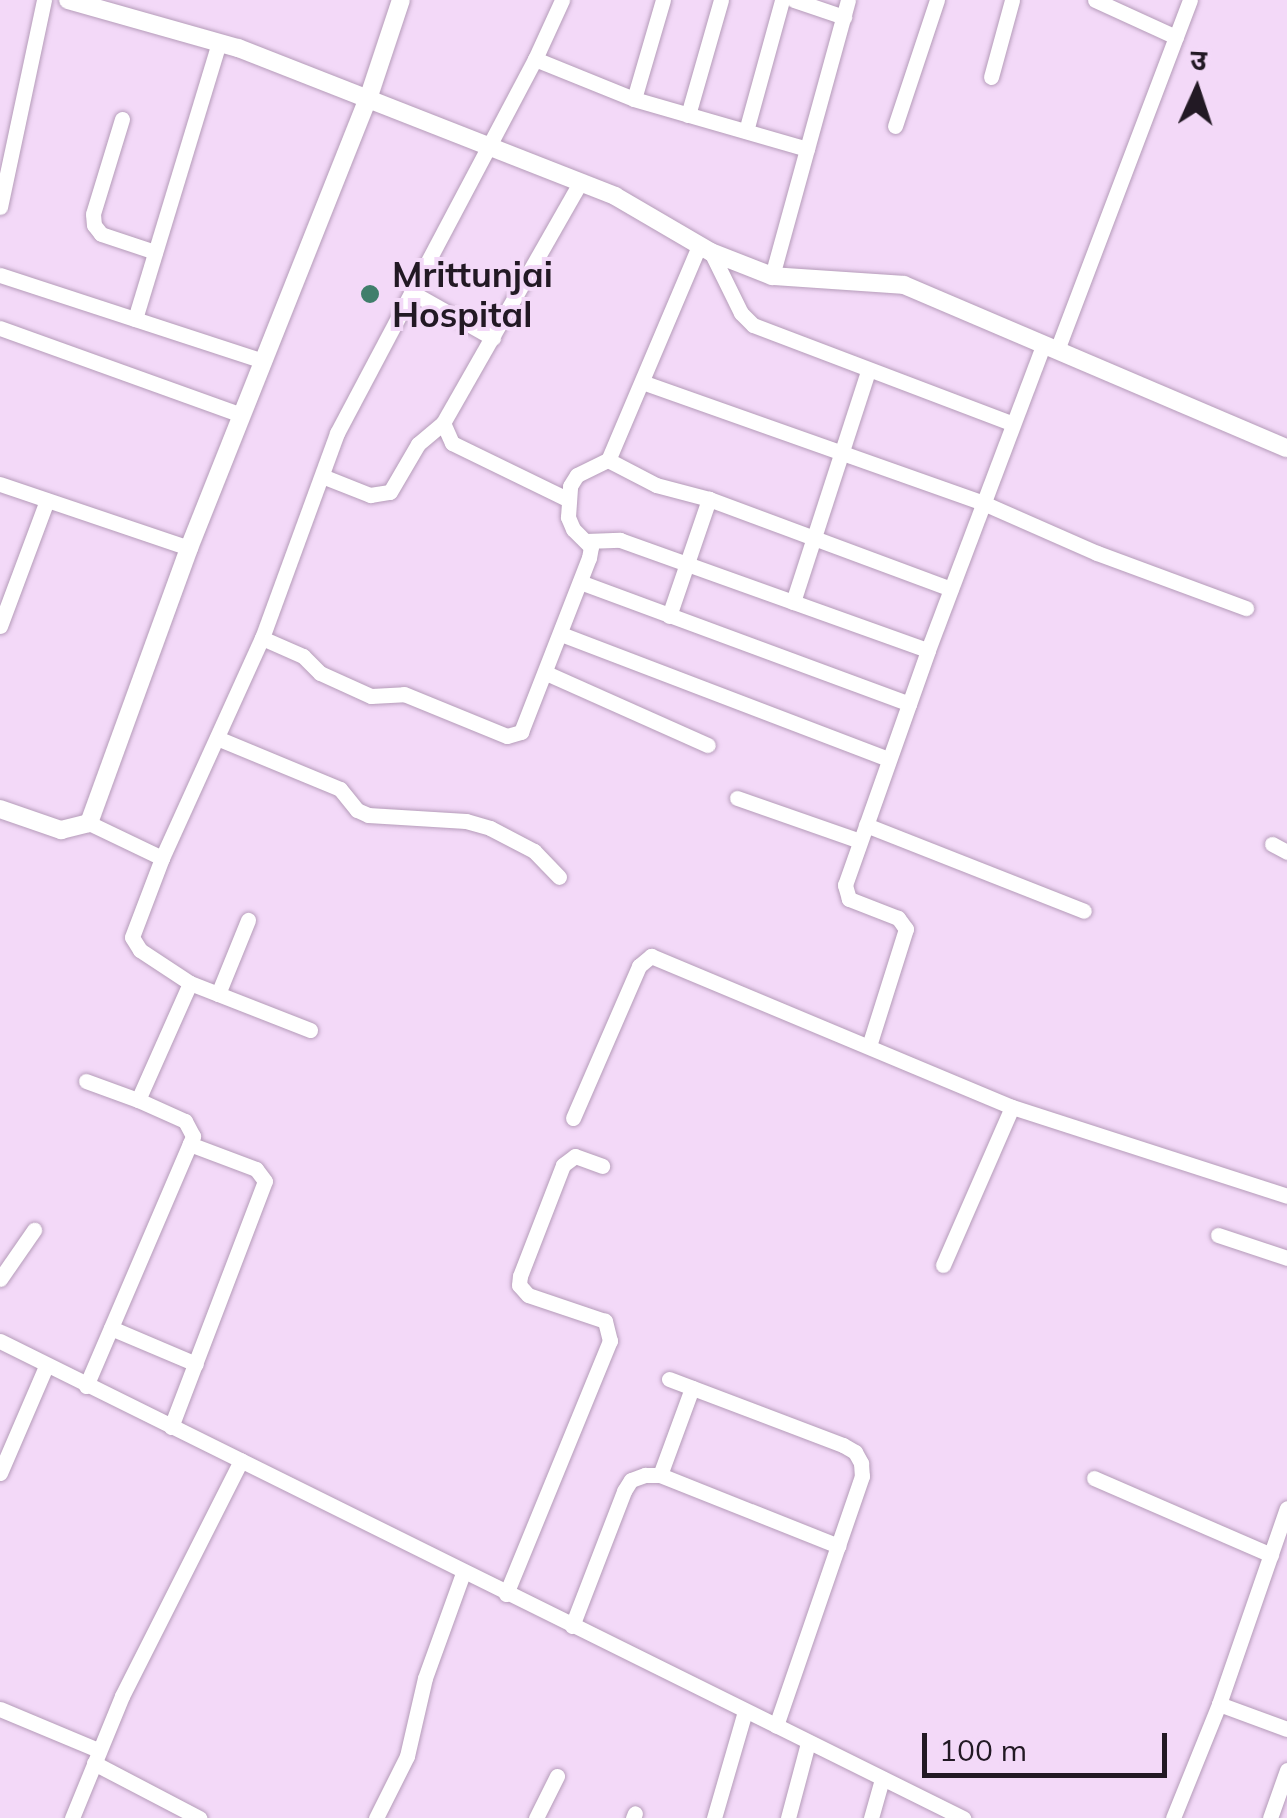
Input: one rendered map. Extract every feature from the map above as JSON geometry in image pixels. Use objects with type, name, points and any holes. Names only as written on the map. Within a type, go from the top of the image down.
[{"type":"street","points":[[0,207],[44,0]]},
{"type":"street","points":[[68,0],[219,42],[368,99],[614,196],[705,249],[772,276],[904,286],[1287,448]]},
{"type":"street","points":[[89,822],[189,548],[368,99],[401,0]]},
{"type":"street","points":[[310,1030],[190,983],[140,950],[132,937],[162,858],[262,638],[337,434],[535,59],[562,0]]},
{"type":"street","points":[[634,99],[663,0]]},
{"type":"street","points":[[688,114],[721,0]]},
{"type":"street","points":[[746,131],[782,0]]},
{"type":"street","points":[[794,0],[844,17]]},
{"type":"street","points":[[772,276],[848,0]]},
{"type":"street","points":[[895,126],[937,0]]},
{"type":"street","points":[[991,77],[1012,0]]},
{"type":"street","points":[[1095,0],[1176,37]]},
{"type":"street","points":[[869,1046],[906,929],[898,918],[849,899],[845,893],[860,841],[1013,424],[1050,348],[1190,0]]},
{"type":"street","points":[[135,319],[219,42]]},
{"type":"street","points":[[535,59],[634,99],[807,149]]},
{"type":"street","points":[[0,114],[19,121]]},
{"type":"street","points":[[122,119],[94,225],[101,234],[155,252]]},
{"type":"street","points":[[322,476],[370,495],[390,492],[418,444],[443,423],[580,183]]},
{"type":"street","points":[[705,249],[741,313],[753,325],[1013,424]]},
{"type":"street","points":[[262,638],[303,656],[320,672],[371,696],[404,694],[507,736],[522,732],[590,558],[586,541],[572,529],[567,499],[576,476],[608,460],[705,249]]},
{"type":"street","points":[[0,275],[264,361]]},
{"type":"street","points":[[411,292],[493,338]]},
{"type":"street","points":[[0,328],[242,415]]},
{"type":"street","points":[[793,602],[868,371]]},
{"type":"street","points":[[642,382],[983,503],[1097,553],[1246,608]]},
{"type":"street","points":[[443,423],[452,443],[567,499]]},
{"type":"street","points":[[608,460],[647,482],[709,499],[951,588]]},
{"type":"street","points":[[0,484],[189,548]]},
{"type":"street","points":[[669,616],[709,499]]},
{"type":"street","points":[[0,626],[48,500]]},
{"type":"street","points":[[586,541],[620,540],[928,650]]},
{"type":"street","points":[[580,582],[908,704]]},
{"type":"street","points":[[561,634],[889,759]]},
{"type":"street","points":[[546,673],[708,745]]},
{"type":"street","points":[[217,738],[340,788],[356,810],[368,816],[466,821],[490,828],[534,851],[559,877]]},
{"type":"street","points":[[737,798],[860,841]]},
{"type":"street","points":[[0,809],[61,830],[89,822],[162,858]]},
{"type":"street","points":[[866,824],[1084,911]]},
{"type":"street","points":[[218,994],[248,920]]},
{"type":"street","points":[[574,1118],[639,966],[651,956],[1012,1107],[1287,1196]]},
{"type":"street","points":[[138,1100],[190,983]]},
{"type":"street","points":[[86,1081],[186,1121],[193,1136],[86,1386]]},
{"type":"street","points":[[943,1264],[1012,1107]]},
{"type":"street","points":[[171,1427],[266,1181],[256,1168],[190,1144]]},
{"type":"street","points":[[506,1594],[610,1341],[605,1321],[528,1295],[518,1285],[520,1276],[563,1165],[575,1156],[602,1166]]},
{"type":"street","points":[[0,1278],[34,1230]]},
{"type":"street","points":[[1218,1235],[1287,1258]]},
{"type":"street","points":[[111,1328],[196,1364]]},
{"type":"street","points":[[0,1341],[882,1778],[926,1810],[963,1818]]},
{"type":"street","points":[[0,1473],[46,1366]]},
{"type":"street","points":[[669,1379],[855,1452],[862,1476],[776,1726]]},
{"type":"street","points":[[660,1476],[692,1388]]},
{"type":"street","points":[[72,1818],[96,1756],[241,1460]]},
{"type":"street","points":[[572,1626],[631,1480],[660,1476],[838,1546]]},
{"type":"street","points":[[1094,1478],[1271,1555]]},
{"type":"street","points":[[1172,1818],[1219,1704],[1283,1531],[1287,1508]]},
{"type":"street","points":[[398,1818],[379,1814],[406,1756],[428,1667],[463,1573]]},
{"type":"street","points":[[1219,1704],[1287,1729]]},
{"type":"street","points":[[0,1710],[96,1756],[200,1818]]},
{"type":"street","points":[[714,1818],[745,1712]]},
{"type":"street","points":[[788,1818],[808,1742]]},
{"type":"street","points":[[1270,1818],[1287,1770]]},
{"type":"street","points":[[536,1818],[556,1776]]},
{"type":"street","points":[[870,1818],[882,1778]]},
{"type":"place","name":"Mrittunjai Hospital","points":[[370,294]]}]
